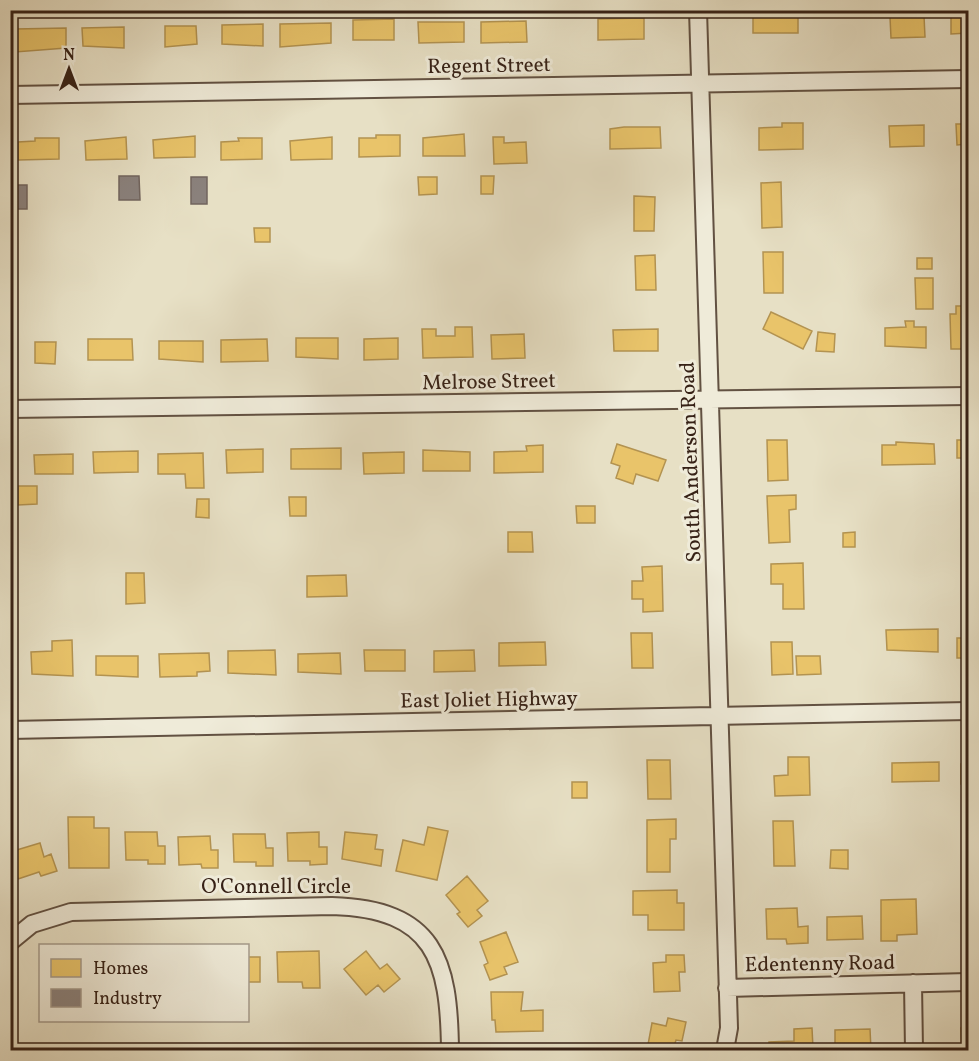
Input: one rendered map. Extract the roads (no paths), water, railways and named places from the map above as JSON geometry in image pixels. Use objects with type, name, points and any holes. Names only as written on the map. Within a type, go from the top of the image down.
[{"type":"street","name":"South Anderson Road","points":[[698,10],[698,84],[711,400],[728,988],[729,1028],[725,1050]]},
{"type":"street","name":"Regent Street","points":[[10,95],[969,79]]},
{"type":"street","name":"Melrose Street","points":[[10,409],[969,396]]},
{"type":"street","name":"East Joliet Highway","points":[[10,730],[206,728],[720,714],[969,711]]},
{"type":"street","name":"O'Connell Circle","points":[[10,942],[32,924],[71,912],[332,906],[373,910],[406,924],[422,937],[437,958],[448,995],[450,1050]]},
{"type":"street","name":"Edentenny Road","points":[[728,988],[969,982]]},
{"type":"street","points":[[913,983],[914,1050]]}]
